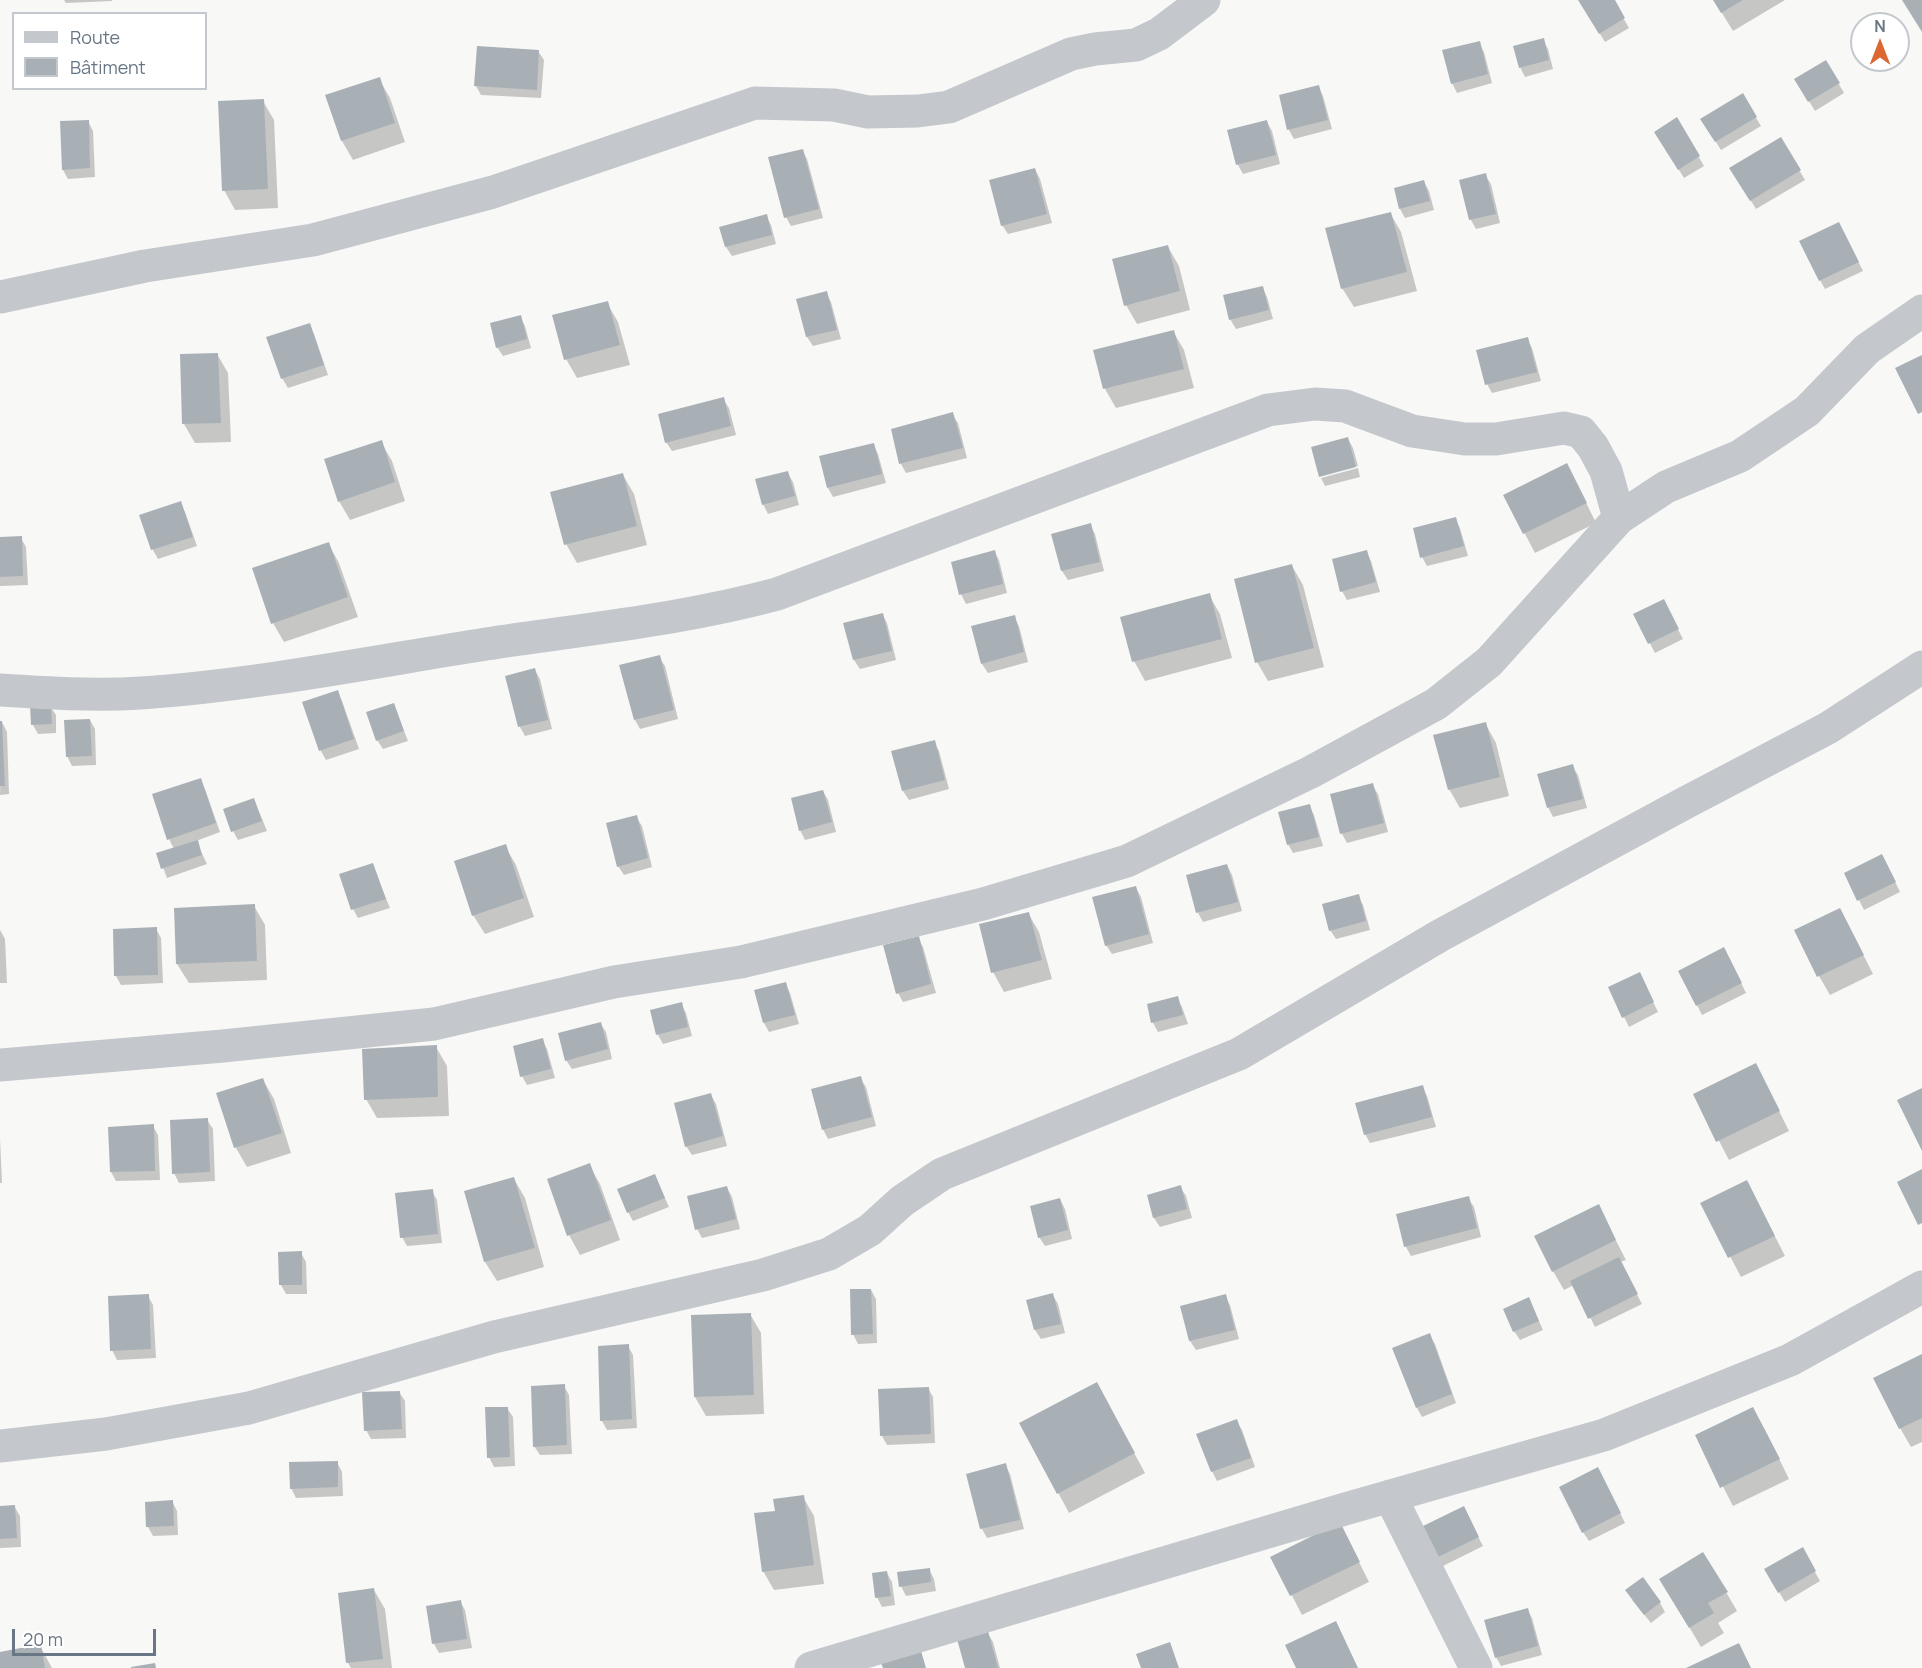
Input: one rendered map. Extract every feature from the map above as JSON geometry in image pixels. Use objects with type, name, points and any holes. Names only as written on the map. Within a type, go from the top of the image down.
[{"type":"street","points":[[0,297],[145,266],[313,240],[493,192],[755,103],[834,105],[868,112],[918,111],[949,107],[1071,54],[1136,45],[1159,34],[1204,0]]},
{"type":"street","points":[[0,1065],[223,1046],[435,1024],[614,982],[741,962],[983,904],[1127,861],[1311,772],[1436,704],[1489,662],[1619,518],[1666,487],[1750,450],[1807,411],[1867,350],[1922,311]]},
{"type":"street","points":[[0,690],[60,694],[140,693],[264,680],[495,643],[657,621],[741,604],[788,590],[1268,410],[1315,404],[1345,406],[1412,431],[1465,439],[1496,439],[1564,428],[1581,432],[1593,447],[1606,471],[1619,518]]},
{"type":"street","points":[[0,1446],[106,1434],[249,1408],[494,1337],[763,1275],[829,1254],[870,1230],[902,1201],[942,1174],[1239,1054],[1441,935],[1828,728],[1922,667]]},
{"type":"street","points":[[812,1668],[1390,1496],[1604,1435],[1790,1360],[1922,1287]]},
{"type":"street","points":[[1390,1496],[1476,1668]]},
{"type":"building","points":[[1578,0],[1615,0],[1625,18],[1599,34]]},
{"type":"building","points":[[1713,0],[1743,0],[1721,13]]},
{"type":"building","points":[[1902,0],[1922,0],[1922,32],[1910,12]]},
{"type":"building","points":[[1544,38],[1549,60],[1519,68],[1513,46]]},
{"type":"building","points":[[1480,41],[1488,74],[1451,84],[1442,50]]},
{"type":"building","points":[[477,46],[539,50],[537,90],[474,86]]},
{"type":"building","points":[[1826,60],[1840,83],[1808,102],[1794,79]]},
{"type":"building","points":[[380,77],[395,123],[341,141],[325,95]]},
{"type":"building","points":[[1319,85],[1328,120],[1287,130],[1279,95]]},
{"type":"building","points":[[1743,93],[1757,117],[1715,142],[1700,119]]},
{"type":"building","points":[[264,99],[268,189],[222,191],[218,101]]},
{"type":"building","points":[[1677,117],[1700,156],[1678,170],[1654,132]]},
{"type":"building","points":[[89,120],[90,168],[62,170],[60,121]]},
{"type":"building","points":[[1267,120],[1276,155],[1236,165],[1227,130]]},
{"type":"building","points":[[1781,137],[1801,170],[1750,201],[1729,168]]},
{"type":"building","points":[[803,149],[819,209],[784,218],[768,157]]},
{"type":"building","points":[[1035,168],[1047,214],[1001,226],[989,180]]},
{"type":"building","points":[[1486,173],[1496,214],[1469,220],[1459,180]]},
{"type":"building","points":[[1424,180],[1430,201],[1399,209],[1394,188]]},
{"type":"building","points":[[1391,212],[1407,272],[1341,289],[1325,228]]},
{"type":"building","points":[[767,214],[772,235],[725,247],[719,227]]},
{"type":"building","points":[[1839,222],[1859,262],[1819,281],[1799,241]]},
{"type":"building","points":[[1168,245],[1180,291],[1124,306],[1112,259]]},
{"type":"building","points":[[1263,286],[1269,310],[1229,320],[1223,295]]},
{"type":"building","points":[[827,291],[837,330],[806,337],[796,299]]},
{"type":"building","points":[[608,301],[620,345],[564,360],[552,315]]},
{"type":"building","points":[[521,315],[527,339],[496,348],[490,323]]},
{"type":"building","points":[[310,323],[324,365],[281,379],[266,337]]},
{"type":"building","points":[[1174,330],[1184,369],[1103,389],[1093,350]]},
{"type":"building","points":[[1528,337],[1537,372],[1485,385],[1476,350]]},
{"type":"building","points":[[218,353],[221,423],[182,424],[180,354]]},
{"type":"building","points":[[1922,355],[1922,412],[1918,414],[1895,368]]},
{"type":"building","points":[[724,397],[731,426],[665,443],[658,414]]},
{"type":"building","points":[[953,412],[963,448],[899,464],[891,429]]},
{"type":"building","points":[[1348,437],[1356,467],[1319,477],[1311,447]]},
{"type":"building","points":[[382,440],[395,482],[338,502],[324,459]]},
{"type":"building","points":[[874,443],[882,474],[827,488],[819,456]]},
{"type":"building","points":[[1567,463],[1587,503],[1523,534],[1503,495]]},
{"type":"building","points":[[788,471],[795,496],[762,505],[755,479]]},
{"type":"building","points":[[623,473],[637,526],[564,545],[550,492]]},
{"type":"building","points":[[181,501],[193,537],[151,550],[139,515]]},
{"type":"building","points":[[1456,517],[1464,546],[1420,558],[1413,528]]},
{"type":"building","points":[[1091,523],[1100,562],[1061,571],[1051,534]]},
{"type":"building","points":[[22,536],[23,576],[0,577],[0,537]]},
{"type":"building","points":[[329,542],[348,597],[271,624],[252,568]]},
{"type":"building","points":[[995,550],[1003,584],[959,595],[951,562]]},
{"type":"building","points":[[1367,550],[1376,582],[1340,592],[1332,559]]},
{"type":"building","points":[[1292,564],[1314,648],[1255,663],[1234,579]]},
{"type":"building","points":[[1210,593],[1222,639],[1132,662],[1120,617]]},
{"type":"building","points":[[1664,599],[1679,629],[1648,644],[1633,614]]},
{"type":"building","points":[[883,613],[892,651],[853,660],[843,623]]},
{"type":"building","points":[[1015,615],[1024,652],[981,664],[971,626]]},
{"type":"building","points":[[660,655],[674,710],[634,720],[619,665]]},
{"type":"building","points":[[535,668],[548,720],[518,727],[505,676]]},
{"type":"building","points":[[338,690],[354,739],[319,751],[302,702]]},
{"type":"building","points":[[394,703],[404,731],[376,741],[366,712]]},
{"type":"building","points":[[51,704],[52,724],[31,725],[30,705]]},
{"type":"building","points":[[90,719],[92,756],[66,757],[64,720]]},
{"type":"building","points":[[0,721],[2,721],[5,786],[0,786]]},
{"type":"building","points":[[1486,722],[1500,777],[1448,790],[1433,735]]},
{"type":"building","points":[[935,740],[945,780],[902,791],[891,751]]},
{"type":"building","points":[[1573,764],[1583,799],[1547,808],[1537,774]]},
{"type":"building","points":[[201,778],[216,823],[167,840],[152,794]]},
{"type":"building","points":[[1373,783],[1384,823],[1340,834],[1330,794]]},
{"type":"building","points":[[823,790],[832,822],[799,831],[791,798]]},
{"type":"building","points":[[254,798],[262,821],[231,832],[223,809]]},
{"type":"building","points":[[1310,804],[1319,837],[1287,845],[1278,812]]},
{"type":"building","points":[[637,815],[648,858],[617,867],[606,823]]},
{"type":"building","points":[[198,840],[202,855],[161,869],[156,853]]},
{"type":"building","points":[[506,844],[524,898],[472,916],[454,861]]},
{"type":"building","points":[[1882,854],[1896,882],[1857,901],[1844,873]]},
{"type":"building","points":[[373,863],[386,899],[351,910],[339,874]]},
{"type":"building","points":[[1227,864],[1238,902],[1196,913],[1186,875]]},
{"type":"building","points":[[1136,886],[1149,934],[1105,946],[1092,897]]},
{"type":"building","points":[[1359,894],[1366,921],[1329,931],[1322,904]]},
{"type":"building","points":[[255,904],[257,961],[176,964],[174,908]]},
{"type":"building","points":[[1840,908],[1864,955],[1817,977],[1794,930]]},
{"type":"building","points":[[1029,912],[1042,960],[991,973],[979,924]]},
{"type":"building","points":[[157,927],[158,975],[114,976],[113,929]]},
{"type":"building","points":[[919,936],[931,984],[896,994],[883,945]]},
{"type":"building","points":[[1724,947],[1742,983],[1696,1006],[1678,971]]},
{"type":"building","points":[[1640,972],[1654,1002],[1622,1018],[1608,987]]},
{"type":"building","points":[[786,982],[795,1015],[763,1023],[754,990]]},
{"type":"building","points":[[1178,996],[1183,1015],[1151,1023],[1147,1004]]},
{"type":"building","points":[[682,1002],[688,1027],[656,1035],[650,1010]]},
{"type":"building","points":[[601,1022],[608,1049],[565,1061],[558,1033]]},
{"type":"building","points":[[543,1038],[551,1069],[520,1077],[513,1046]]},
{"type":"building","points":[[437,1045],[438,1097],[364,1100],[362,1049]]},
{"type":"building","points":[[1756,1063],[1780,1111],[1716,1142],[1693,1094]]},
{"type":"building","points":[[861,1076],[872,1117],[822,1130],[811,1089]]},
{"type":"building","points":[[263,1078],[282,1133],[234,1148],[216,1093]]},
{"type":"building","points":[[1423,1085],[1432,1117],[1364,1135],[1355,1103]]},
{"type":"building","points":[[1922,1088],[1922,1151],[1897,1100]]},
{"type":"building","points":[[711,1093],[723,1136],[685,1147],[674,1103]]},
{"type":"building","points":[[208,1118],[210,1172],[172,1174],[170,1120]]},
{"type":"building","points":[[154,1124],[155,1171],[110,1172],[108,1127]]},
{"type":"building","points":[[590,1163],[611,1220],[567,1236],[547,1179]]},
{"type":"building","points":[[1922,1169],[1922,1223],[1918,1225],[1897,1182]]},
{"type":"building","points":[[655,1174],[665,1198],[627,1213],[617,1189]]},
{"type":"building","points":[[514,1177],[535,1248],[484,1262],[464,1191]]},
{"type":"building","points":[[1747,1180],[1775,1236],[1728,1258],[1700,1203]]},
{"type":"building","points":[[1181,1185],[1187,1209],[1153,1218],[1147,1195]]},
{"type":"building","points":[[727,1186],[736,1219],[695,1230],[687,1196]]},
{"type":"building","points":[[433,1189],[438,1234],[400,1238],[395,1193]]},
{"type":"building","points":[[1469,1196],[1477,1228],[1404,1247],[1396,1214]]},
{"type":"building","points":[[1060,1198],[1068,1230],[1038,1238],[1030,1206]]},
{"type":"building","points":[[1599,1204],[1616,1240],[1552,1272],[1534,1236]]},
{"type":"building","points":[[302,1251],[302,1285],[279,1285],[278,1252]]},
{"type":"building","points":[[1619,1257],[1638,1294],[1588,1319],[1570,1281]]},
{"type":"building","points":[[850,1289],[871,1289],[873,1334],[851,1335]]},
{"type":"building","points":[[1053,1293],[1061,1324],[1034,1330],[1026,1300]]},
{"type":"building","points":[[149,1294],[151,1349],[110,1351],[108,1296]]},
{"type":"building","points":[[1226,1294],[1235,1330],[1189,1341],[1180,1306]]},
{"type":"building","points":[[1529,1297],[1539,1321],[1513,1332],[1503,1309]]},
{"type":"building","points":[[751,1313],[754,1395],[694,1397],[691,1315]]},
{"type":"building","points":[[1430,1333],[1452,1394],[1416,1408],[1392,1348]]},
{"type":"building","points":[[629,1344],[632,1419],[600,1421],[598,1346]]},
{"type":"building","points":[[1922,1354],[1922,1418],[1899,1429],[1873,1378]]},
{"type":"building","points":[[1097,1382],[1135,1453],[1057,1494],[1019,1423]]},
{"type":"building","points":[[565,1384],[567,1445],[533,1447],[531,1386]]},
{"type":"building","points":[[929,1387],[931,1434],[880,1436],[878,1389]]},
{"type":"building","points":[[400,1391],[402,1429],[364,1431],[362,1392]]},
{"type":"building","points":[[485,1407],[508,1407],[510,1457],[487,1458]]},
{"type":"building","points":[[1753,1407],[1780,1459],[1720,1488],[1695,1435]]},
{"type":"building","points":[[1237,1419],[1251,1458],[1211,1472],[1196,1434]]},
{"type":"building","points":[[338,1461],[338,1487],[290,1489],[289,1462]]},
{"type":"building","points":[[1006,1463],[1020,1520],[980,1529],[966,1474]]},
{"type":"building","points":[[1598,1467],[1621,1513],[1582,1533],[1559,1487]]},
{"type":"building","points":[[804,1495],[814,1565],[762,1572],[754,1513],[775,1511],[773,1499]]},
{"type":"building","points":[[173,1500],[174,1526],[146,1527],[145,1502]]},
{"type":"building","points":[[15,1505],[17,1538],[0,1539],[0,1506]]},
{"type":"building","points":[[1464,1506],[1479,1537],[1434,1559],[1419,1528]]},
{"type":"building","points":[[1340,1522],[1360,1562],[1290,1596],[1270,1557]]},
{"type":"building","points":[[1803,1547],[1816,1571],[1778,1593],[1764,1569]]},
{"type":"building","points":[[1703,1552],[1728,1592],[1708,1603],[1714,1613],[1689,1628],[1659,1579]]},
{"type":"building","points":[[930,1568],[931,1582],[899,1587],[897,1572]]},
{"type":"building","points":[[887,1571],[891,1596],[875,1598],[872,1573]]},
{"type":"building","points":[[1643,1577],[1661,1602],[1644,1615],[1625,1590]]},
{"type":"building","points":[[374,1588],[383,1659],[346,1663],[338,1593]]},
{"type":"building","points":[[461,1600],[467,1639],[432,1644],[426,1606]]},
{"type":"building","points":[[1528,1608],[1538,1646],[1495,1658],[1484,1620]]},
{"type":"building","points":[[1336,1621],[1358,1668],[1296,1668],[1285,1645]]},
{"type":"building","points":[[988,1631],[998,1668],[965,1668],[957,1639]]},
{"type":"building","points":[[1170,1642],[1179,1668],[1141,1668],[1136,1654]]},
{"type":"building","points":[[1739,1643],[1751,1668],[1686,1668]]},
{"type":"building","points":[[41,1644],[45,1668],[0,1668],[0,1652]]},
{"type":"building","points":[[921,1651],[926,1668],[883,1668],[881,1663]]},
{"type":"building","points":[[155,1663],[156,1668],[131,1668],[131,1667]]}]
